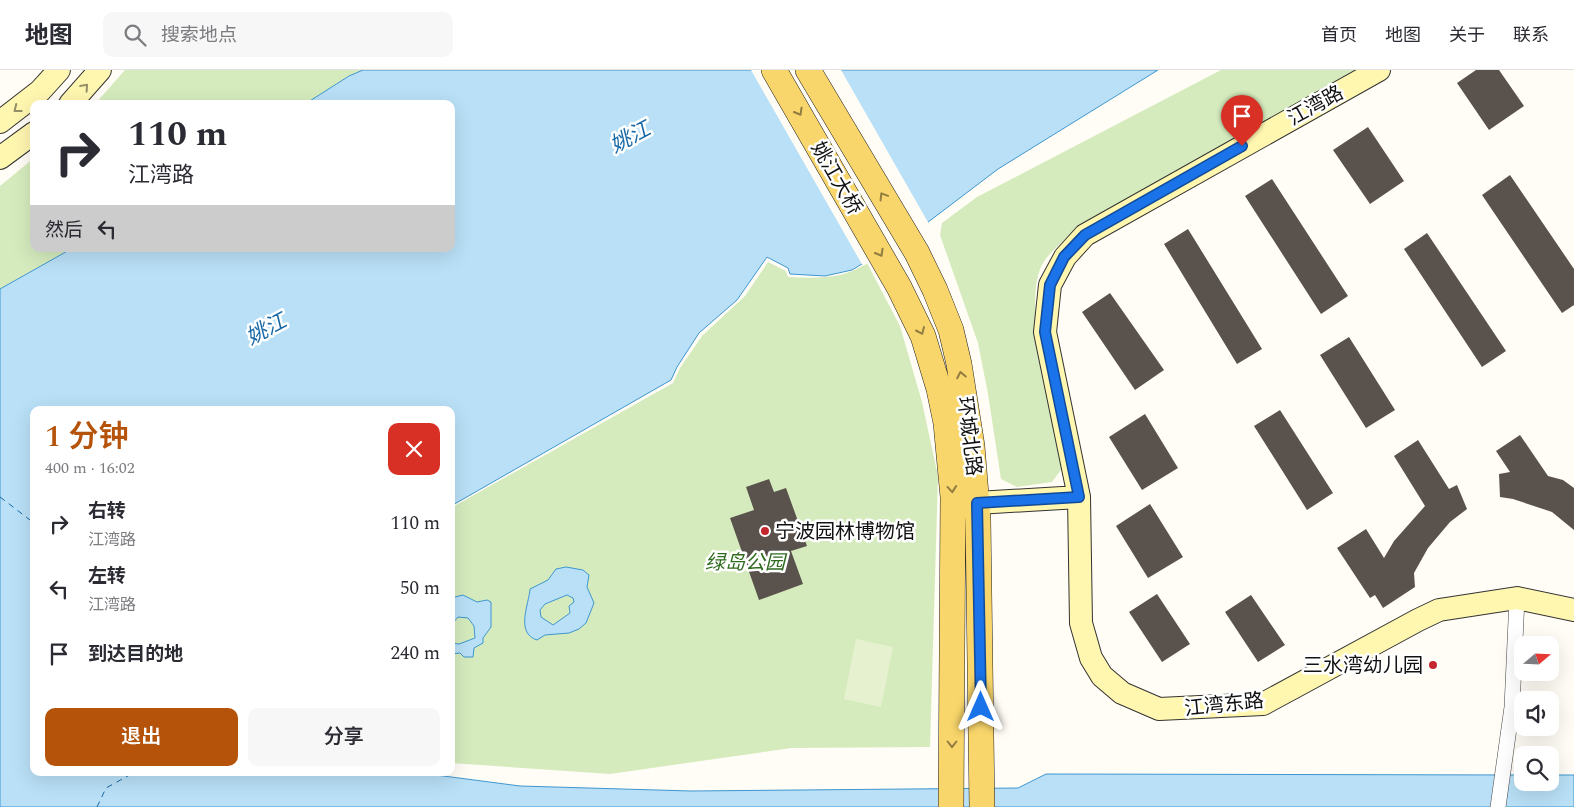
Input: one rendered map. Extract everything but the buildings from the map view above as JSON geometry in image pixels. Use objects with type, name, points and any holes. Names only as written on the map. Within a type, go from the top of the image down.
[{"type":"main road","name":"姚江大桥","points":[[774,70],[899,287]]},
{"type":"main road","name":"姚江大桥","points":[[808,70],[917,253]]},
{"type":"main road","name":"环城北路","points":[[917,253],[948,322],[959,364],[972,446],[977,503],[982,807]]},
{"type":"main road","name":"环城北路","points":[[899,287],[923,336],[939,389],[946,423],[953,497],[952,807]]},
{"type":"street","points":[[0,122],[40,91],[58,70]]},
{"type":"street","points":[[74,100],[100,70]]},
{"type":"street","name":"江湾路","points":[[1079,497],[1045,332],[1050,285],[1064,257],[1085,235],[1379,70]]},
{"type":"street","points":[[0,158],[30,136]]},
{"type":"street","points":[[977,503],[1079,497]]},
{"type":"street","name":"江湾东路","points":[[1079,497],[1081,623],[1091,658],[1102,676],[1122,693],[1159,709],[1263,704],[1439,610],[1517,598],[1574,610]]},
{"type":"street","points":[[1498,807],[1512,707],[1517,598]]},
{"type":"green space","points":[[125,70],[363,70],[349,76],[311,100],[99,100]]},
{"type":"green space","points":[[1221,70],[1361,70],[1078,228],[1051,253],[1043,263],[1037,281],[1035,305],[1041,363],[1063,467],[1052,482],[1017,487],[1001,479],[978,343],[940,235],[942,223],[977,197]]},
{"type":"green space","points":[[30,161],[30,252],[66,252],[0,289],[0,186]]},
{"type":"green space","name":"绿岛公园","points":[[768,262],[786,271],[788,277],[809,278],[839,275],[858,269],[867,263],[900,326],[922,402],[938,476],[930,747],[791,748],[610,774],[455,763],[455,506],[673,383],[680,368],[702,336],[745,296]]},
{"type":"green space","points":[[856,639],[893,647],[881,707],[844,699]]},
{"type":"water","name":"姚江","points":[[363,70],[1158,70],[998,169],[915,232],[852,270],[825,276],[790,274],[788,268],[767,257],[737,300],[699,333],[671,380],[455,504],[455,406],[30,406],[30,776],[444,776],[520,786],[691,791],[1018,788],[1046,774],[1514,775],[1514,791],[1559,791],[1559,775],[1574,775],[1574,807],[0,807],[0,289],[66,252],[455,252],[455,100],[311,100],[349,76]]},
{"type":"water","points":[[566,567],[583,570],[589,575],[587,587],[594,603],[586,623],[579,629],[569,633],[545,635],[537,640],[526,631],[525,625],[530,589],[548,580],[556,569]],"holes":[[[567,595],[573,598],[574,602],[569,606],[570,613],[553,625],[541,617],[540,610],[545,604]]]},
{"type":"water","points":[[463,595],[477,602],[487,600],[491,602],[491,627],[483,638],[483,643],[474,648],[473,657],[464,657],[460,653],[455,654],[455,644],[459,644],[475,638],[474,626],[468,618],[458,617],[455,620],[455,597]]},
{"type":"pier","points":[[751,70],[841,70],[929,224],[863,266]]},
{"type":"ferry route","points":[[0,497],[30,520]]},
{"type":"ferry route","points":[[97,807],[106,788],[128,776]]},
{"type":"place","name":"宁波园林博物馆","points":[[765,531]]},
{"type":"place","name":"三水湾幼儿园","points":[[1433,665]]},
{"type":"route","points":[[981,707],[977,503],[1079,497],[1045,332],[1050,285],[1064,257],[1085,235],[1242,146]]}]
